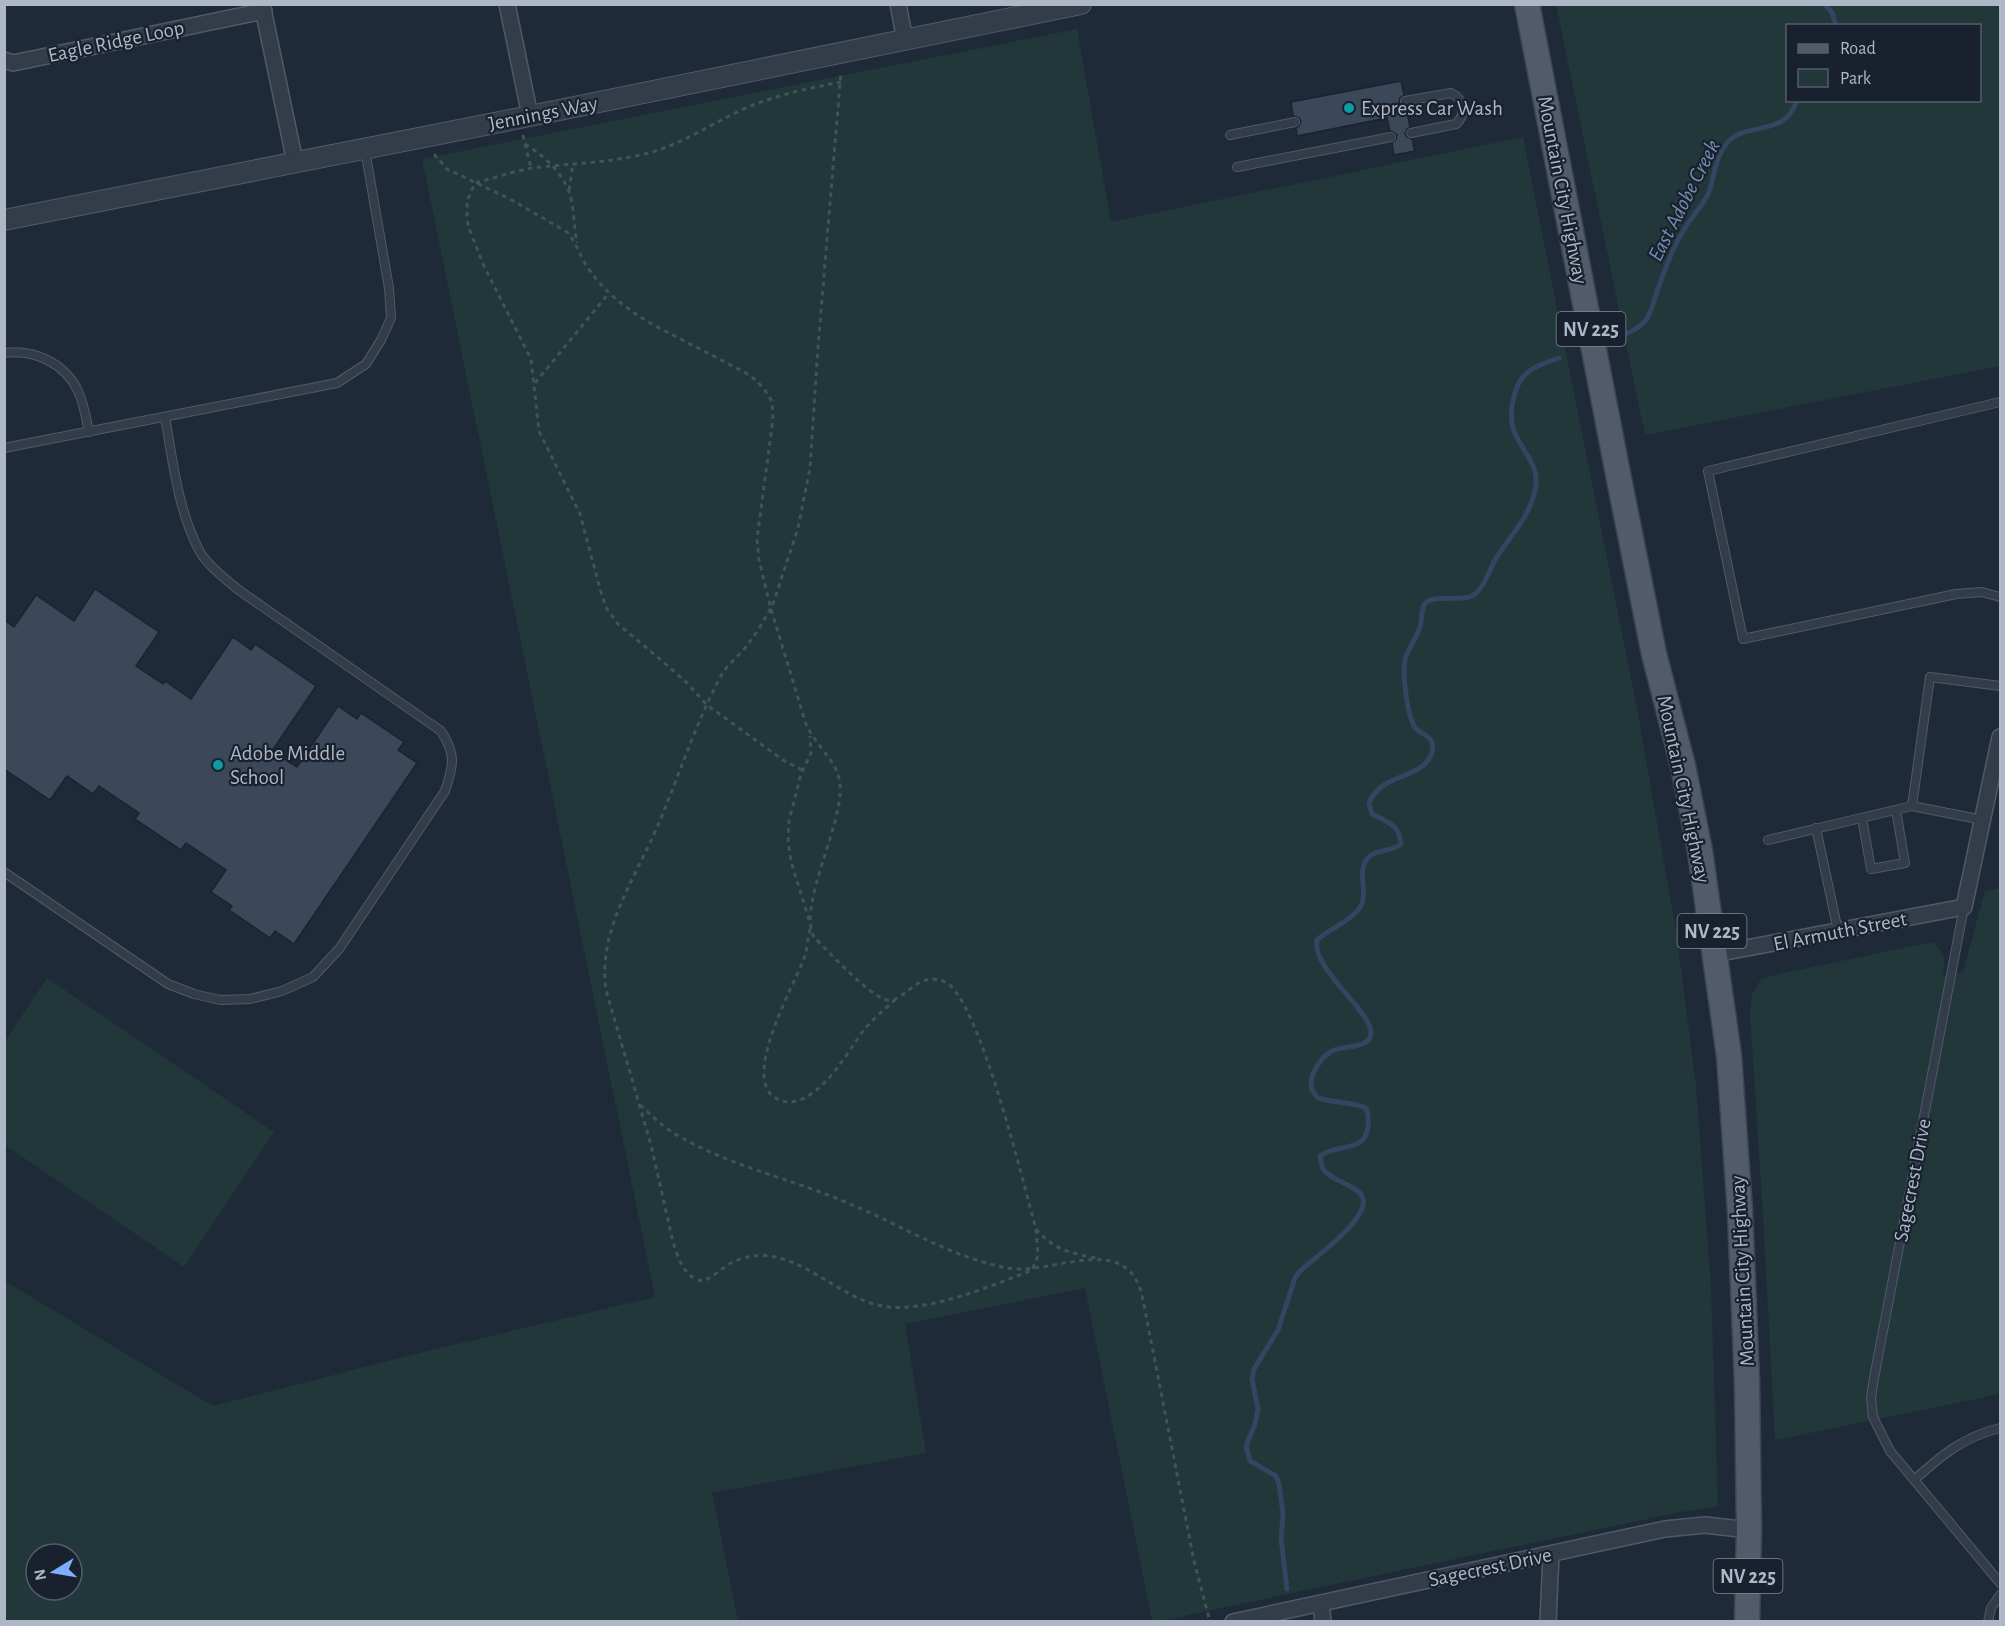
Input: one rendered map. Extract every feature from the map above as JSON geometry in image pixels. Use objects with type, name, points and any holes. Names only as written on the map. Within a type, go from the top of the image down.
[{"type":"main road","name":"Mountain City Highway","points":[[1527,4],[1654,654],[1683,766],[1700,851],[1729,1056],[1740,1212],[1747,1382],[1749,1530],[1746,1622]]},
{"type":"street","points":[[507,4],[525,117]]},
{"type":"street","points":[[898,4],[905,40]]},
{"type":"street","name":"Jennings Way","points":[[4,220],[1081,4]]},
{"type":"street","name":"Eagle Ridge Loop","points":[[4,60],[14,63],[263,8],[295,162]]},
{"type":"street","name":"Sagecrest Drive","points":[[1964,907],[2001,737]]},
{"type":"street","name":"El Armuth Street","points":[[1715,954],[1964,907]]},
{"type":"street","name":"Sagecrest Drive","points":[[1233,1622],[1665,1529],[1705,1525],[1749,1530]]},
{"type":"street","points":[[1548,1622],[1551,1554]]},
{"type":"street","points":[[1321,1603],[1323,1622]]},
{"type":"lane","points":[[1405,101],[1451,93],[1459,98],[1463,108],[1461,119],[1456,124],[1411,133]]},
{"type":"lane","points":[[1230,135],[1294,122]]},
{"type":"lane","points":[[1237,167],[1391,137]]},
{"type":"lane","points":[[4,448],[337,383],[366,364],[391,318],[389,288],[365,149]]},
{"type":"lane","points":[[4,353],[34,354],[59,366],[78,389],[85,408],[89,432]]},
{"type":"lane","points":[[2001,402],[1708,471],[1743,639],[1956,594],[1982,592],[2001,597]]},
{"type":"lane","points":[[4,872],[168,984],[194,994],[220,1000],[250,999],[282,991],[313,977],[339,949],[445,791],[452,769],[451,746],[441,731],[240,591],[201,554],[180,498],[165,417]]},
{"type":"lane","points":[[1912,806],[1930,677],[2001,686]]},
{"type":"lane","points":[[1768,840],[1912,806],[1983,820]]},
{"type":"lane","points":[[1862,818],[1871,869],[1905,863],[1896,810]]},
{"type":"lane","points":[[1816,828],[1838,931]]},
{"type":"lane","name":"Sagecrest Drive","points":[[1964,907],[1871,1398],[1873,1417],[1890,1451],[2001,1583]]},
{"type":"lane","points":[[1914,1480],[1942,1454],[1966,1439],[1982,1432],[2001,1428]]},
{"type":"lane","points":[[1988,1622],[1991,1608],[2001,1595]]},
{"type":"path","points":[[843,52],[810,468],[798,528],[771,609],[749,644],[724,672],[707,705],[660,822],[626,892],[604,955],[606,990],[651,1145],[677,1255],[693,1279],[699,1281],[708,1279],[739,1259],[766,1255],[799,1265],[828,1283],[867,1302],[882,1306],[909,1306],[968,1293],[1032,1270],[1100,1259]]},
{"type":"path","points":[[475,183],[531,168],[620,159],[654,151],[675,144],[767,99],[841,82]]},
{"type":"path","points":[[525,117],[525,144],[531,168]]},
{"type":"path","points":[[423,137],[447,169],[561,228],[572,238],[594,276],[609,293],[633,313],[746,373],[757,381],[768,394],[772,402],[773,419],[757,539],[759,560],[771,609],[810,733],[811,753],[802,770],[789,821],[788,843],[792,865],[814,937],[878,997],[891,1000],[902,994]]},
{"type":"path","points":[[525,144],[537,151],[553,166],[569,192]]},
{"type":"path","points":[[573,164],[569,192],[577,247]]},
{"type":"path","points":[[475,183],[467,201],[467,220],[470,231],[484,266],[528,350],[539,431],[580,514],[607,609],[618,624],[686,682],[707,705],[783,760],[802,770]]},
{"type":"path","points":[[534,385],[609,293]]},
{"type":"path","points":[[810,733],[837,770],[841,786],[839,805],[812,905],[804,957],[779,1016],[766,1056],[764,1081],[770,1094],[783,1101],[791,1102],[811,1094],[830,1078],[870,1022],[902,994],[913,985],[926,980],[947,982],[958,994],[969,1014],[989,1065],[1036,1229],[1038,1256],[1032,1270]]},
{"type":"path","points":[[639,1104],[673,1133],[731,1160],[844,1202],[962,1256],[1002,1267],[1032,1270]]},
{"type":"path","points":[[1036,1229],[1060,1250],[1114,1261],[1126,1267],[1140,1286],[1194,1561],[1210,1622]]},
{"type":"green space","points":[[1556,5],[2000,5],[2000,366],[1645,435]]},
{"type":"green space","points":[[1077,29],[1111,222],[1523,137],[1637,708],[1677,937],[1696,1086],[1711,1286],[1718,1506],[1152,1621],[1085,1288],[905,1324],[926,1453],[712,1493],[738,1621],[5,1621],[5,1281],[213,1406],[423,1352],[655,1297],[422,159]]},
{"type":"green space","points":[[2000,888],[2000,1394],[1775,1440],[1750,1014],[1752,994],[1761,979],[1933,942],[1944,958],[1943,976],[1963,972],[1985,891]]},
{"type":"green space","points":[[47,978],[274,1132],[184,1267],[5,1145],[5,1041]]},
{"type":"building","name":"Express Car Wash","points":[[1401,81],[1404,95],[1400,98],[1399,103],[1406,107],[1410,127],[1405,134],[1412,139],[1415,151],[1394,155],[1392,143],[1397,135],[1390,131],[1387,118],[1297,136],[1296,128],[1301,121],[1293,116],[1291,102]]},
{"type":"building","name":"Adobe Middle School","points":[[95,589],[159,632],[136,666],[163,684],[165,681],[191,699],[233,637],[251,650],[255,644],[316,686],[272,751],[297,767],[338,706],[357,719],[361,713],[404,742],[398,750],[417,763],[294,944],[275,931],[270,938],[229,910],[232,906],[211,892],[226,870],[186,843],[181,850],[135,819],[139,813],[99,786],[93,794],[67,776],[50,800],[4,769],[4,620],[14,627],[36,595],[74,621]]},
{"type":"waterway","name":"East Adobe Creek","points":[[1824,4],[1832,12],[1835,24]]},
{"type":"waterway","name":"East Adobe Creek","points":[[1619,337],[1637,328],[1648,318],[1672,252],[1708,194],[1717,162],[1727,143],[1744,132],[1775,125],[1784,120],[1796,102]]},
{"type":"waterway","name":"East Adobe Creek","points":[[1287,1589],[1281,1538],[1283,1514],[1279,1484],[1276,1476],[1250,1461],[1246,1446],[1258,1409],[1252,1379],[1254,1369],[1278,1330],[1295,1278],[1348,1229],[1360,1213],[1363,1204],[1358,1191],[1335,1179],[1323,1169],[1320,1156],[1359,1142],[1367,1132],[1368,1123],[1366,1108],[1320,1099],[1312,1090],[1311,1079],[1324,1058],[1337,1049],[1361,1045],[1366,1042],[1371,1033],[1361,1012],[1321,960],[1317,940],[1350,918],[1359,909],[1363,897],[1363,870],[1367,859],[1375,853],[1393,849],[1401,844],[1395,828],[1372,814],[1369,803],[1383,786],[1419,769],[1426,763],[1433,748],[1430,739],[1413,724],[1405,690],[1406,656],[1419,631],[1422,610],[1427,601],[1439,598],[1467,598],[1476,593],[1528,510],[1535,491],[1536,474],[1514,430],[1512,420],[1514,395],[1526,373],[1559,358]]},
{"type":"place","name":"Express Car Wash","points":[[1349,108]]},
{"type":"place","name":"Adobe Middle School","points":[[218,765]]}]
